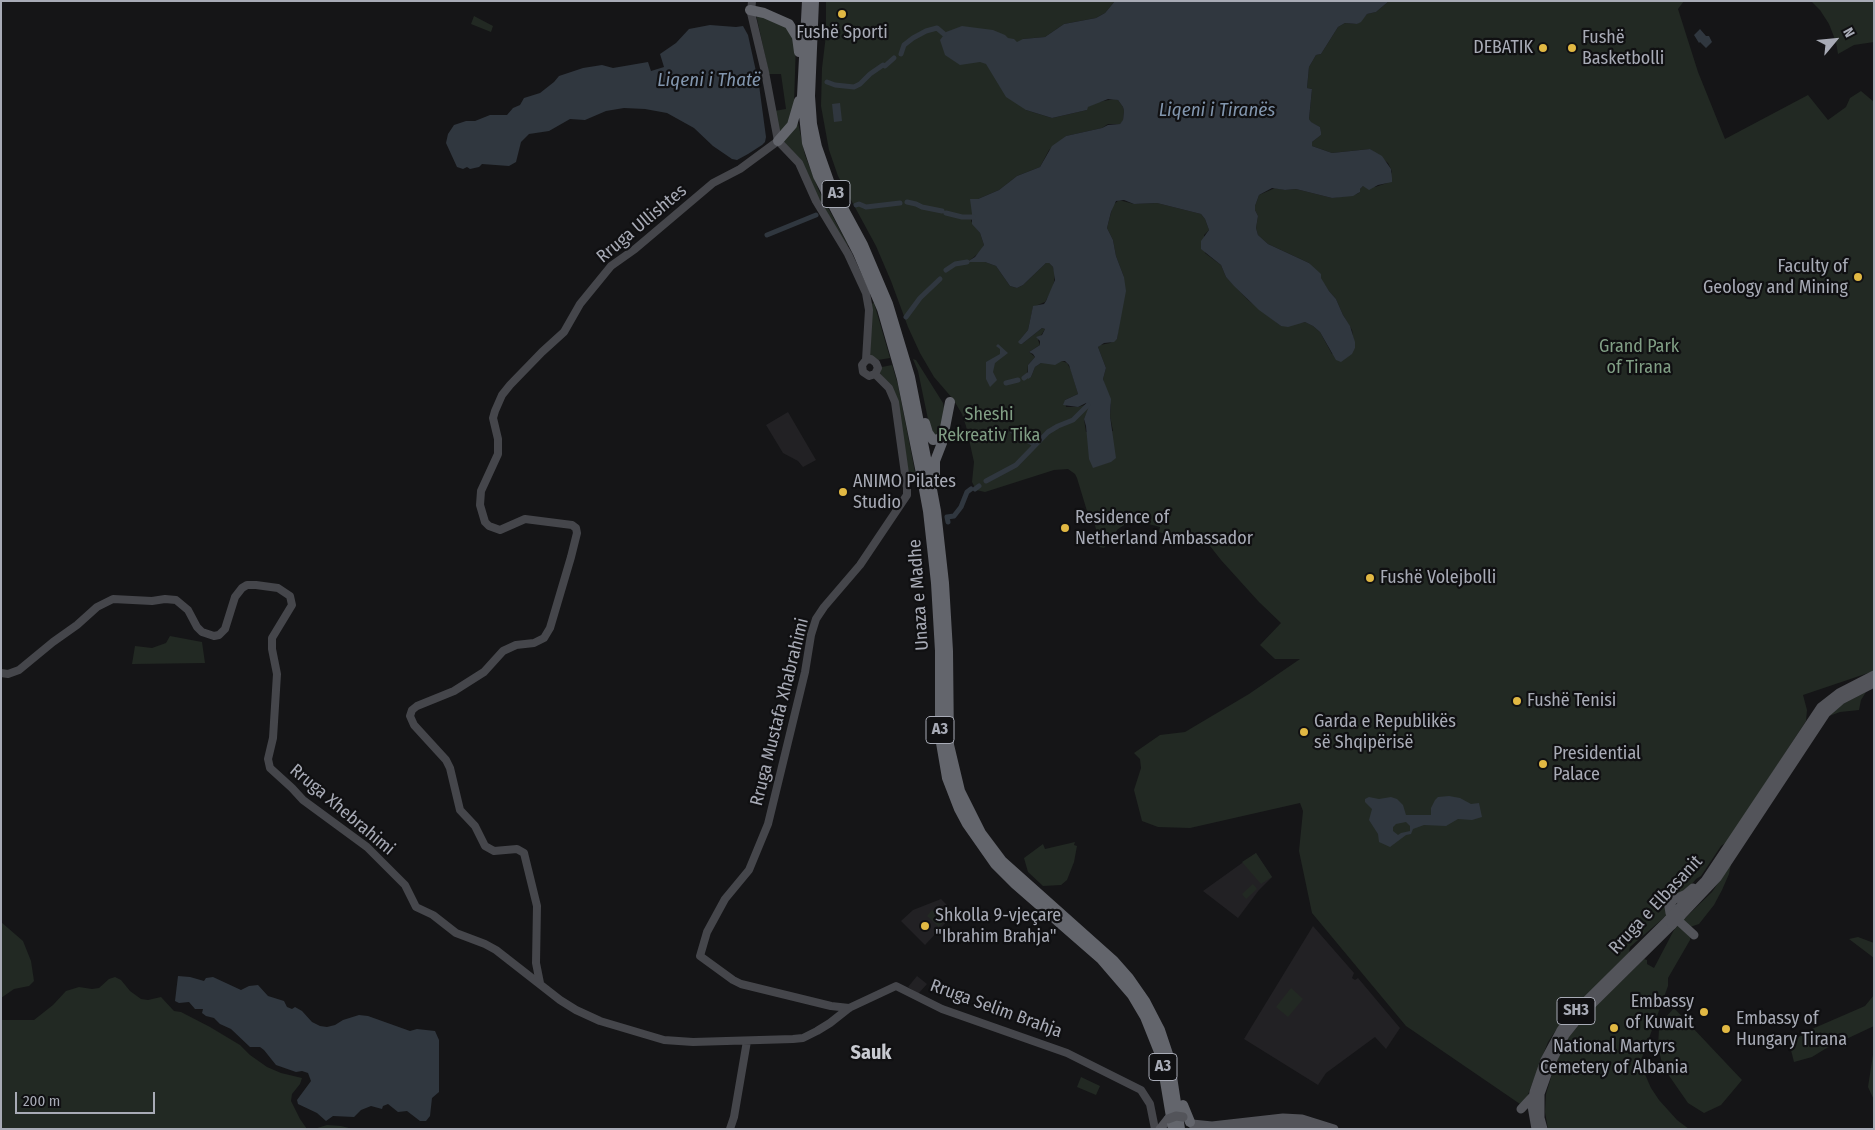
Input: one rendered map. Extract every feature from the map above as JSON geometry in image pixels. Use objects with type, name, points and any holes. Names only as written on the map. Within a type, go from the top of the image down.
[{"type":"highway","name":"Unaza e Madhe","points":[[806,1],[802,94],[805,132],[824,190],[852,239],[877,295],[893,344],[905,392],[921,473],[933,550],[940,651],[940,737],[944,762],[953,794],[970,830],[995,864],[1107,965],[1141,1008],[1153,1033],[1161,1057],[1166,1124]]},
{"type":"highway","name":"Unaza e Madhe","points":[[814,1],[810,96],[811,115],[817,147],[830,184],[855,228],[876,273],[896,326],[911,382],[934,502],[946,609],[949,745],[955,774],[965,803],[981,833],[1012,871],[1122,969],[1145,1001],[1162,1037],[1172,1071],[1180,1129]]},
{"type":"highway","points":[[751,6],[786,22],[794,30],[798,42],[798,84],[802,94],[792,125],[778,141]]},
{"type":"highway","points":[[911,382],[918,391],[929,436],[935,440],[944,434]]},
{"type":"highway","points":[[934,502],[937,490],[935,461],[944,434],[950,402]]},
{"type":"highway","points":[[1122,969],[1137,982],[1146,995],[1166,1034],[1176,1066],[1183,1109],[1190,1123]]},
{"type":"main road","name":"Rruga e Elbasanit","points":[[1679,914],[1715,867],[1821,707],[1839,692],[1874,676]]},
{"type":"main road","name":"Rruga e Elbasanit","points":[[1543,1129],[1540,1118],[1540,1094],[1550,1063],[1565,1035],[1581,1015],[1670,923],[1717,878],[1826,713],[1841,700],[1874,684]]},
{"type":"main road","points":[[1694,935],[1670,913],[1669,904],[1689,891],[1715,867]]},
{"type":"main road","name":"Rruga e Elbasanit","points":[[1536,1129],[1533,1113],[1534,1094],[1545,1060],[1565,1023],[1670,923]]},
{"type":"main road","points":[[1521,1109],[1534,1094]]},
{"type":"main road","points":[[1258,1119],[1272,1114],[1298,1112]]},
{"type":"main road","points":[[1166,1124],[1176,1116],[1190,1123],[1206,1126],[1258,1119],[1283,1118],[1302,1119],[1334,1129]]},
{"type":"main road","points":[[1237,1129],[1280,1124],[1314,1129]]},
{"type":"street","points":[[751,6],[778,141],[799,163],[816,201],[848,254],[866,293],[869,310],[866,360],[862,365],[863,372],[868,376],[875,374],[878,368],[876,363],[866,360]]},
{"type":"street","name":"Rruga Ullishtes","points":[[540,984],[536,963],[537,906],[524,853],[520,850],[494,851],[485,846],[475,826],[460,810],[450,768],[446,760],[414,725],[410,716],[412,710],[417,706],[454,691],[484,672],[503,651],[516,645],[534,643],[544,638],[550,628],[571,557],[577,533],[576,528],[572,525],[525,519],[500,530],[489,526],[485,522],[482,514],[480,491],[498,454],[498,439],[493,418],[502,395],[542,352],[564,332],[580,304],[611,266],[713,183],[740,169],[778,141]]},
{"type":"street","name":"Rruga Mustafa Xhabrahimi","points":[[849,1008],[831,1006],[741,984],[700,956],[707,932],[722,905],[749,870],[771,816],[815,622],[824,607],[860,565],[907,495],[895,402],[889,388],[875,374]]},
{"type":"street","name":"Rruga Xhebrahimi","points":[[1,673],[8,674],[19,670],[97,607],[113,599],[176,600],[188,610],[197,627],[202,632],[214,636],[219,635],[225,629],[235,598],[242,588],[247,585],[264,585],[284,591],[290,596],[292,605],[272,638],[277,674],[273,738],[268,759],[270,768],[303,800],[367,847],[405,885],[416,907],[433,915],[456,933],[496,950],[540,984]]},
{"type":"street","name":"Rruga Selim Brahja","points":[[540,984],[560,1000],[587,1016],[631,1032],[664,1040],[693,1042],[803,1038],[830,1023],[849,1008],[896,986],[942,1009],[1067,1053],[1141,1090],[1147,1098],[1155,1129]]},
{"type":"street","points":[[730,1129],[734,1117],[747,1041]]},
{"type":"street","name":"Rruga Selim Brahja","points":[[1151,1110],[1166,1124]]},
{"type":"shaded area","points":[[788,412],[816,460],[803,467],[798,461],[783,453],[766,425]]},
{"type":"shaded area","points":[[1256,853],[1272,877],[1259,890],[1238,918],[1203,891]]},
{"type":"shaded area","name":"Shkolla 9-vjeçare \"Ibrahim Brahja\"","points":[[941,899],[955,913],[925,945],[901,921],[913,910]]},
{"type":"shaded area","points":[[1313,926],[1354,973],[1352,978],[1355,980],[1358,978],[1400,1028],[1386,1049],[1375,1037],[1326,1073],[1318,1085],[1244,1039]]},
{"type":"shaded area","points":[[917,976],[927,984],[918,994],[908,987]]},
{"type":"green space","name":"Grand Park of Tirana","points":[[826,1],[1115,1],[1105,13],[1096,18],[1064,24],[1045,37],[1023,39],[1026,110],[1052,118],[1087,110],[1087,107],[1098,102],[1114,99],[1118,100],[1123,107],[1123,121],[1120,124],[1108,124],[1102,128],[1066,136],[1049,150],[1040,167],[1017,176],[999,190],[978,199],[972,199],[973,217],[971,221],[980,233],[984,245],[981,251],[968,262],[985,262],[996,266],[1010,286],[1017,288],[1023,285],[1046,263],[1053,267],[1055,274],[1053,288],[1045,302],[1033,307],[1028,330],[1020,340],[1022,344],[1042,328],[1045,329],[1038,340],[1040,345],[1029,352],[1035,357],[1028,365],[1027,377],[1031,377],[1035,367],[1041,363],[1062,361],[1067,363],[1078,394],[1065,400],[1066,407],[1078,407],[1088,404],[1089,408],[1084,419],[1086,432],[1113,431],[1110,416],[1111,405],[1103,379],[1106,368],[1098,347],[1117,339],[1124,298],[1124,277],[1116,256],[1113,240],[1107,228],[1113,205],[1119,200],[1134,204],[1157,203],[1201,214],[1209,230],[1204,235],[1205,253],[1221,265],[1226,277],[1248,300],[1281,326],[1305,322],[1313,326],[1320,332],[1332,354],[1355,348],[1352,330],[1336,299],[1309,263],[1268,244],[1258,235],[1256,228],[1258,216],[1255,206],[1259,195],[1275,188],[1285,190],[1296,189],[1332,198],[1357,194],[1363,186],[1375,187],[1387,183],[1392,172],[1388,163],[1370,149],[1332,153],[1312,146],[1312,142],[1321,135],[1320,127],[1310,122],[1309,119],[1312,89],[1307,88],[1309,67],[1316,55],[1321,54],[1338,27],[1345,23],[1357,24],[1367,14],[1376,12],[1389,1],[1684,1],[1678,9],[1698,72],[1725,139],[1808,95],[1828,120],[1846,107],[1850,98],[1861,91],[1874,102],[1874,671],[1803,695],[1807,710],[1806,721],[1727,842],[1721,846],[1701,876],[1696,879],[1667,915],[1630,947],[1629,953],[1564,1018],[1548,1042],[1526,1100],[1520,1104],[1406,1026],[1312,913],[1299,851],[1303,811],[1300,803],[1190,828],[1158,827],[1142,821],[1134,790],[1141,768],[1140,759],[1134,753],[1160,735],[1185,732],[1249,694],[1300,659],[1275,659],[1260,645],[1281,623],[1221,560],[1199,532],[1192,536],[1162,533],[1159,532],[1160,527],[1141,522],[1129,522],[1118,529],[1104,548],[1100,547],[1097,544],[1100,542],[1092,516],[1087,511],[1077,478],[1068,469],[1054,470],[985,492],[976,490],[972,482],[974,462],[962,414],[953,399],[934,377],[920,353],[876,246],[838,176],[829,150],[821,106],[822,68],[826,35]]},
{"type":"green space","points":[[1811,1],[1874,1],[1874,42],[1854,45],[1838,54],[1836,42],[1829,24],[1820,10]]},
{"type":"green space","points":[[756,14],[782,22],[796,42],[794,104],[805,155],[819,191],[848,245],[846,246],[821,203],[800,159],[781,139],[774,111],[786,109],[781,74],[769,74]]},
{"type":"green space","points":[[474,16],[493,26],[491,32],[471,24]]},
{"type":"green space","points":[[874,303],[898,385],[917,482],[910,484],[898,403],[879,372],[882,367],[892,365],[890,358],[878,360],[870,355],[871,304]]},
{"type":"green space","points":[[913,359],[916,360],[943,403],[941,432],[935,436],[929,424],[918,371]]},
{"type":"green space","points":[[170,636],[202,642],[205,663],[132,664],[135,646],[152,648],[166,643]]},
{"type":"green space","points":[[1866,692],[1861,700],[1859,710],[1840,712],[1829,716],[1843,704]]},
{"type":"green space","points":[[1075,842],[1074,845],[1077,846],[1074,862],[1067,880],[1061,885],[1043,886],[1028,872],[1024,858],[1043,844],[1045,849]]},
{"type":"green space","points":[[1256,853],[1272,877],[1261,884],[1242,862]]},
{"type":"green space","points":[[1731,864],[1729,874],[1714,905],[1699,924],[1690,927],[1682,921],[1712,892]]},
{"type":"green space","points":[[1253,884],[1257,889],[1246,899],[1242,894]]},
{"type":"green space","points":[[932,910],[944,921],[939,927],[927,916]]},
{"type":"green space","points":[[1,922],[23,941],[31,961],[34,981],[29,986],[14,989],[1,998]]},
{"type":"green space","name":"National Martyrs Cemetery of Albania","points":[[1680,923],[1690,936],[1690,940],[1668,978],[1668,986],[1640,1063],[1651,1088],[1659,1100],[1677,1120],[1689,1129],[1548,1129],[1545,1112],[1546,1094],[1556,1061],[1568,1038],[1587,1015],[1644,959],[1647,960],[1647,964],[1654,968],[1674,930]]},
{"type":"green space","points":[[1858,937],[1874,943],[1874,958],[1849,939]]},
{"type":"green space","points":[[115,977],[121,980],[130,991],[141,999],[148,1000],[161,997],[174,1011],[181,1012],[240,1045],[267,1067],[281,1073],[302,1078],[292,1094],[291,1101],[307,1129],[1,1129],[1,1020],[34,1020],[53,1005],[66,991],[79,987],[99,988],[109,979]]},
{"type":"green space","points":[[1291,988],[1303,999],[1288,1017],[1276,1007]]},
{"type":"green space","points":[[1874,995],[1874,1026],[1812,1057],[1794,1062],[1790,1046],[1797,1038],[1812,1029],[1865,1006]]},
{"type":"green space","points":[[1674,1008],[1742,1080],[1721,1105],[1704,1113],[1688,1103],[1663,1067],[1658,1047],[1659,1029],[1665,1018]]},
{"type":"green space","points":[[1874,1048],[1874,1100],[1868,1087]]},
{"type":"green space","points":[[1081,1077],[1100,1086],[1096,1095],[1077,1087]]},
{"type":"green space","points":[[327,1125],[341,1126],[353,1129],[314,1129]]},
{"type":"water","name":"Liqeni i Tiranës","points":[[1115,1],[1389,1],[1376,12],[1367,14],[1361,22],[1357,24],[1345,23],[1338,27],[1321,54],[1316,55],[1309,67],[1307,88],[1312,89],[1309,119],[1320,127],[1321,132],[1321,135],[1312,142],[1312,146],[1332,153],[1370,149],[1382,156],[1391,169],[1392,182],[1378,185],[1369,190],[1363,186],[1360,192],[1353,196],[1332,198],[1296,189],[1272,188],[1259,195],[1255,206],[1258,216],[1256,228],[1258,235],[1268,244],[1309,263],[1321,274],[1321,278],[1336,299],[1350,326],[1355,342],[1352,354],[1341,362],[1336,360],[1320,332],[1313,326],[1305,322],[1288,327],[1281,326],[1259,310],[1234,286],[1226,277],[1221,265],[1201,249],[1201,241],[1209,230],[1201,214],[1157,203],[1134,204],[1124,200],[1116,201],[1107,228],[1113,240],[1116,256],[1124,277],[1126,291],[1117,339],[1114,342],[1104,343],[1098,347],[1106,368],[1103,379],[1111,399],[1110,416],[1116,458],[1111,462],[1093,468],[1089,459],[1084,419],[1089,406],[1086,403],[1078,407],[1063,405],[1065,400],[1078,394],[1069,365],[1065,361],[1055,365],[1041,363],[1035,367],[1031,377],[1028,379],[1028,365],[1035,357],[1029,352],[1040,345],[1040,341],[1036,337],[1042,335],[1045,329],[1042,328],[1022,344],[1018,342],[1028,330],[1033,306],[1044,304],[1046,301],[1055,280],[1053,267],[1046,263],[1023,285],[1017,288],[1010,286],[996,266],[985,262],[967,262],[975,257],[984,245],[980,233],[972,224],[970,199],[978,199],[999,190],[1017,176],[1040,167],[1052,146],[1066,136],[1108,125],[1120,124],[1123,120],[1123,107],[1118,100],[1108,99],[1088,107],[1087,110],[1052,118],[1026,110],[1006,97],[986,64],[980,62],[960,65],[945,55],[940,40],[946,32],[962,26],[993,30],[1017,42],[1023,39],[1045,37],[1064,24],[1096,18],[1105,13]]},
{"type":"water","name":"Liqeni i Thatë","points":[[710,25],[743,26],[748,35],[759,85],[766,137],[762,145],[748,154],[737,160],[732,159],[713,146],[694,128],[667,113],[624,108],[606,111],[585,120],[570,119],[549,131],[529,134],[521,142],[516,162],[509,166],[482,164],[479,167],[470,169],[467,167],[463,169],[457,167],[446,143],[448,134],[454,125],[466,121],[475,121],[490,115],[507,115],[513,108],[520,105],[524,98],[540,93],[559,76],[583,68],[602,65],[613,68],[648,62],[651,71],[664,67],[660,54],[676,43],[689,29]]},
{"type":"water","points":[[1700,29],[1706,36],[1709,36],[1712,42],[1706,48],[1699,43],[1694,35]]},
{"type":"water","points":[[840,103],[842,121],[834,122],[832,104]]},
{"type":"water","points":[[998,344],[1008,353],[995,363],[993,372],[997,380],[990,387],[986,379],[986,362],[1000,354],[1000,349],[996,346]]},
{"type":"water","points":[[1449,796],[1460,798],[1471,804],[1479,803],[1482,817],[1472,820],[1458,819],[1446,826],[1424,825],[1413,829],[1411,834],[1406,835],[1390,847],[1379,842],[1378,834],[1369,820],[1372,809],[1365,802],[1365,799],[1369,797],[1379,799],[1391,797],[1397,799],[1403,805],[1406,815],[1431,815],[1431,808],[1438,797]],"holes":[[[1406,822],[1410,826],[1410,831],[1398,835],[1393,831],[1393,827],[1396,824]]]},
{"type":"water","points":[[178,976],[204,981],[206,978],[213,977],[241,990],[249,986],[258,985],[268,996],[284,1001],[287,1007],[292,1009],[295,1007],[302,1011],[312,1022],[320,1026],[335,1025],[343,1020],[359,1015],[368,1016],[410,1031],[417,1029],[435,1031],[439,1040],[439,1092],[432,1098],[430,1116],[426,1121],[420,1121],[407,1111],[398,1112],[388,1104],[383,1106],[382,1109],[371,1106],[361,1110],[354,1117],[333,1116],[326,1121],[317,1113],[298,1104],[297,1100],[311,1081],[308,1073],[296,1072],[276,1065],[264,1050],[260,1047],[250,1047],[231,1029],[202,1013],[203,1009],[195,1009],[189,1002],[179,1003],[175,1001]]},
{"type":"waterway","points":[[901,54],[904,45],[926,31],[937,28],[944,34]]},
{"type":"waterway","points":[[827,82],[854,87],[894,58]]},
{"type":"waterway","points":[[907,202],[942,211]]},
{"type":"waterway","points":[[856,205],[859,204],[866,207],[900,203]]},
{"type":"waterway","points":[[946,213],[962,217],[973,217]]},
{"type":"waterway","points":[[767,235],[816,215]]},
{"type":"waterway","points":[[946,270],[955,264],[967,262]]},
{"type":"waterway","points":[[906,317],[920,298],[940,279]]},
{"type":"waterway","points":[[1024,378],[1028,375]]},
{"type":"waterway","points":[[1006,383],[1018,380]]},
{"type":"waterway","points":[[986,481],[1016,465],[1048,432],[1073,420],[1088,405]]},
{"type":"waterway","points":[[1019,435],[1034,444]]},
{"type":"waterway","points":[[975,489],[979,486]]},
{"type":"waterway","points":[[948,522],[947,517],[954,516],[961,507],[967,492],[971,489]]},
{"type":"place","name":"Fushë Sporti","points":[[842,14]]},
{"type":"place","name":"DEBATIK","points":[[1543,48]]},
{"type":"place","name":"Fushë Basketbolli","points":[[1572,48]]},
{"type":"place","name":"Faculty of Geology and Mining","points":[[1858,277]]},
{"type":"place","name":"ANIMO Pilates Studio","points":[[843,492]]},
{"type":"place","name":"Residence of Netherland Ambassador","points":[[1065,528]]},
{"type":"place","name":"Fushë Volejbolli","points":[[1370,578]]},
{"type":"place","name":"Fushë Tenisi","points":[[1517,701]]},
{"type":"place","name":"Garda e Republikës së Shqipërisë","points":[[1304,732]]},
{"type":"place","name":"Presidential Palace","points":[[1543,764]]},
{"type":"place","name":"Shkolla 9-vjeçare \"Ibrahim Brahja\"","points":[[925,926]]},
{"type":"place","name":"Embassy of Kuwait","points":[[1704,1012]]},
{"type":"place","name":"National Martyrs Cemetery of Albania","points":[[1614,1028]]},
{"type":"place","name":"Embassy of Hungary Tirana","points":[[1726,1029]]},
{"type":"district","name":"Sauk","points":[[871,1053]]},
{"type":"park label","name":"Sheshi Rekreativ Tika","points":[[989,425]]}]
